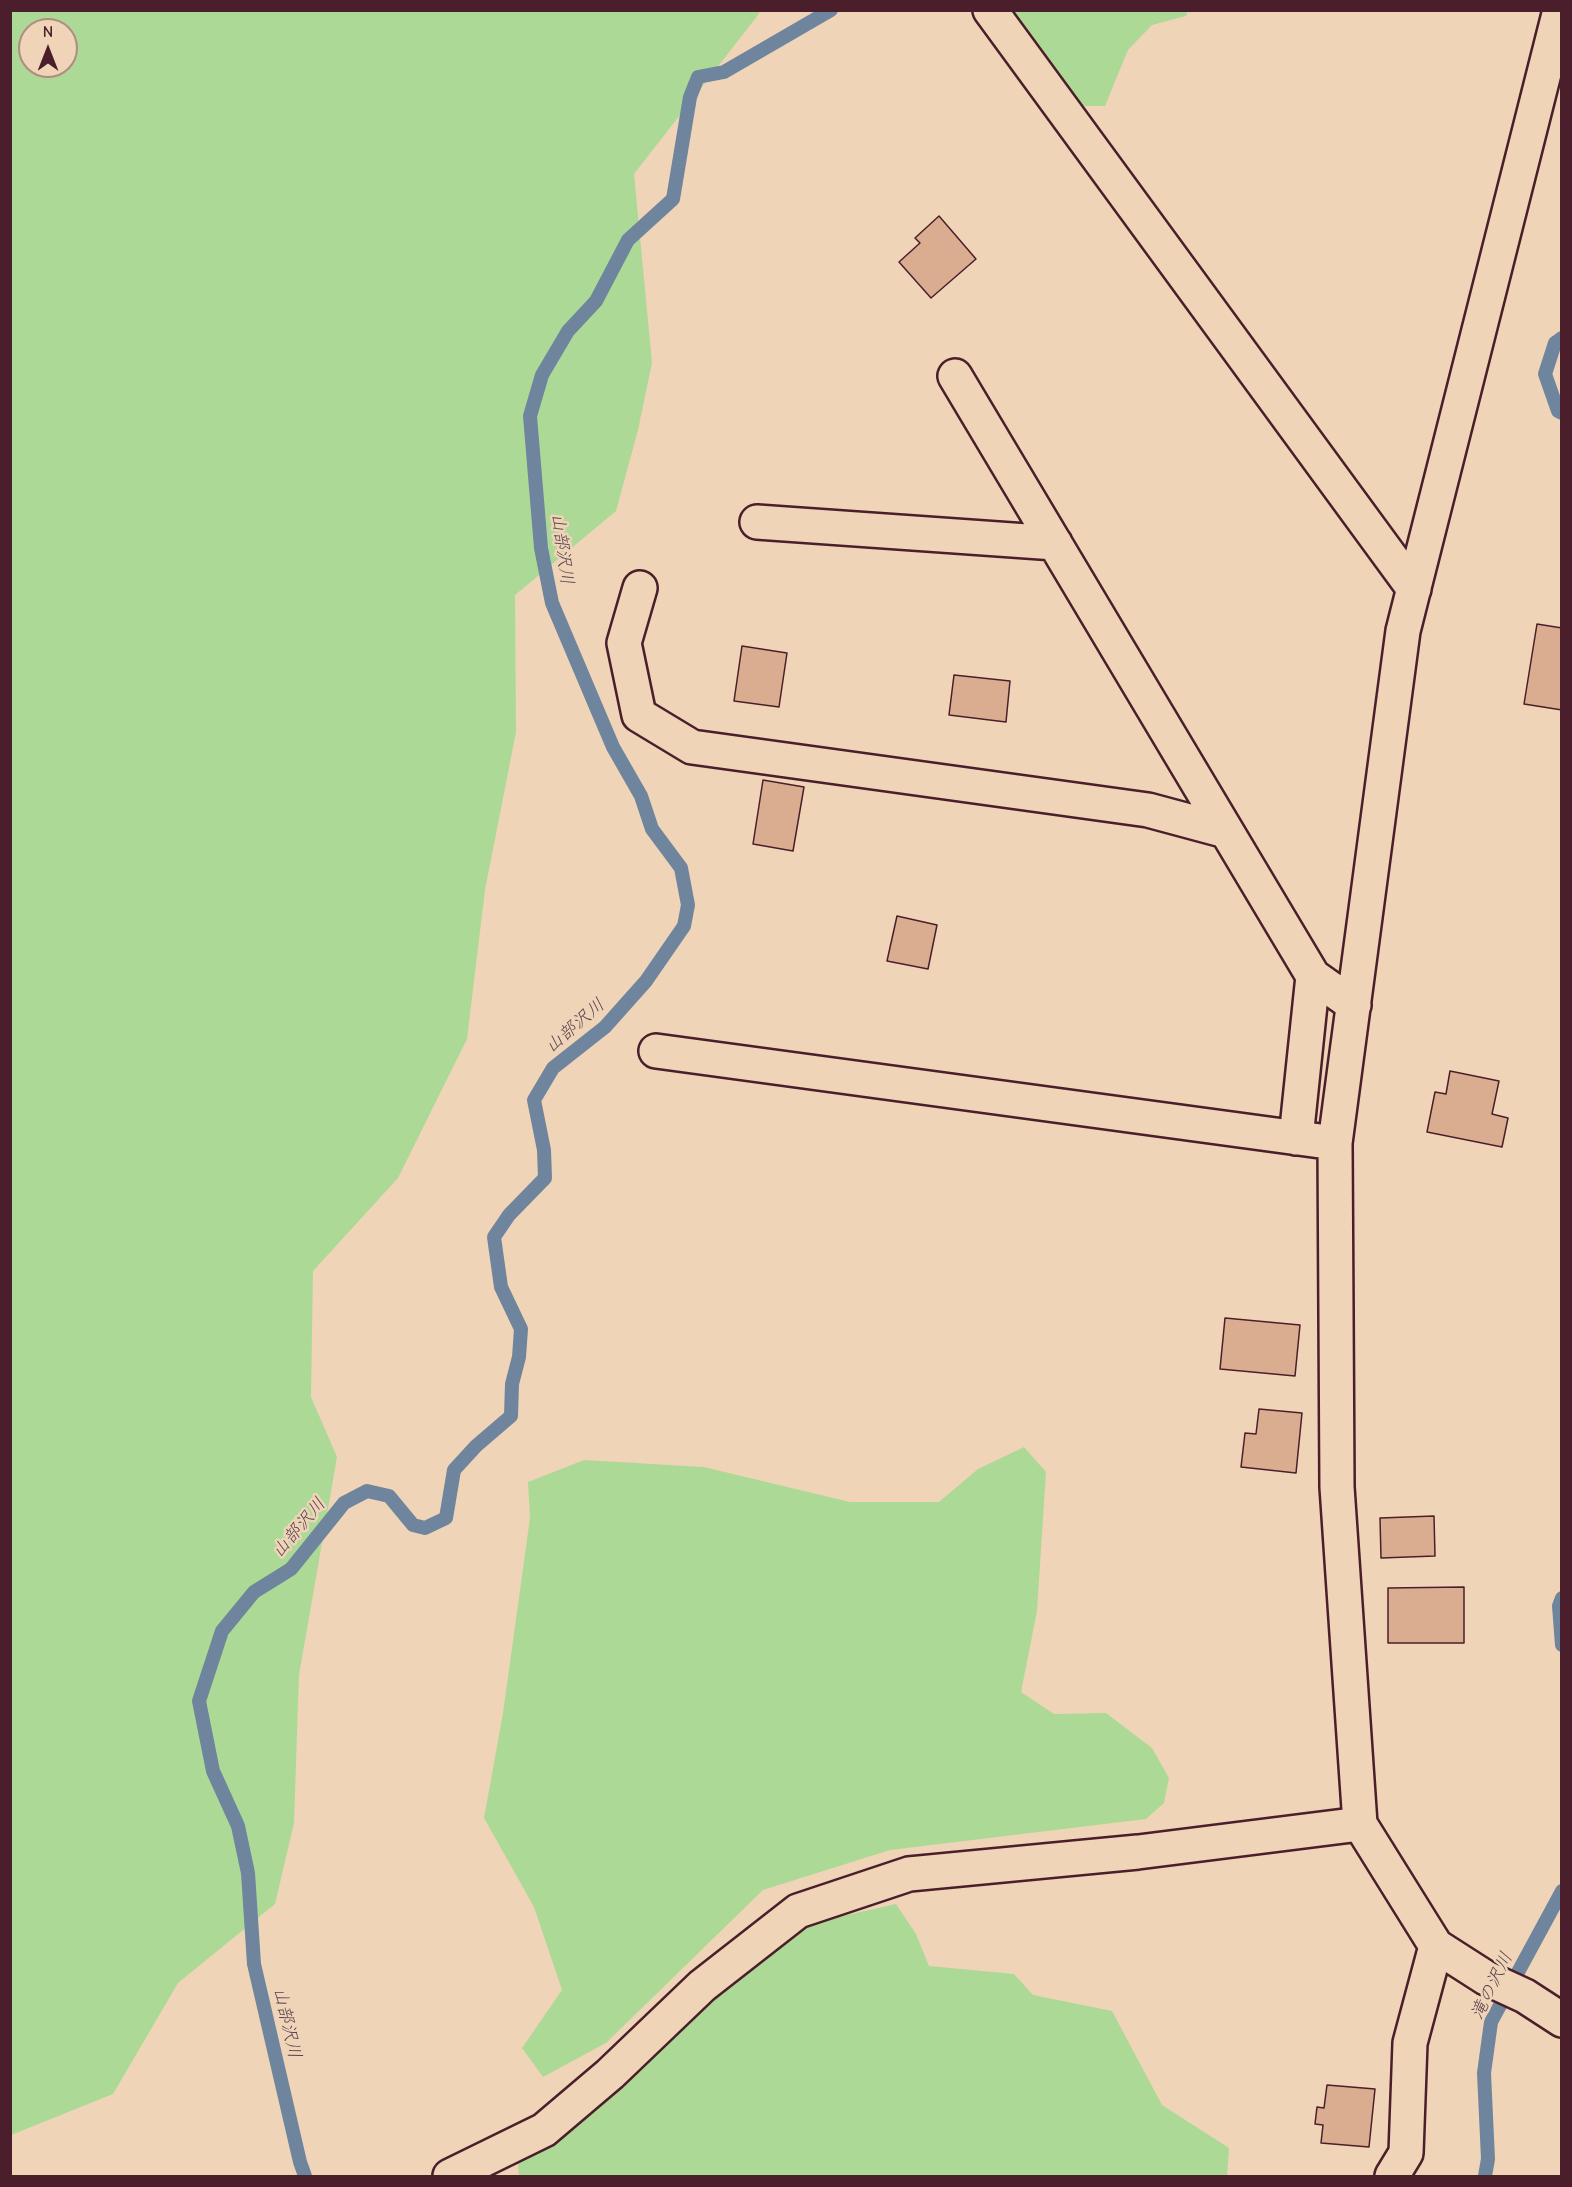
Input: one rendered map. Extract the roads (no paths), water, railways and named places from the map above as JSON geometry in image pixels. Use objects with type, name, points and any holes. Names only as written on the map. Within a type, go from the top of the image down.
[{"type":"street","points":[[990,10],[1414,589]]},
{"type":"street","points":[[1560,10],[1555,58],[1403,631],[1335,1143],[1337,1487],[1360,1824],[1436,1946],[1486,1978],[1525,1996],[1562,2020]]},
{"type":"street","points":[[955,376],[1313,976],[1354,1005]]},
{"type":"street","points":[[757,522],[1055,543]]},
{"type":"street","points":[[640,588],[624,643],[639,715],[692,747],[1148,810],[1226,831]]},
{"type":"street","points":[[1296,1138],[1313,976]]},
{"type":"street","points":[[656,1051],[1335,1143]]},
{"type":"street","points":[[450,2176],[544,2130],[610,2074],[702,1986],[798,1911],[909,1874],[1138,1852],[1360,1824]]},
{"type":"street","points":[[1392,2176],[1406,2153],[1410,2043],[1436,1946]]},
{"type":"waterway","name":"山部沢川","points":[[305,2176],[254,1964],[248,1873],[238,1826],[213,1771],[199,1701],[222,1631],[254,1592],[291,1569],[344,1503],[367,1491],[389,1496],[413,1525],[425,1528],[446,1518],[454,1470],[476,1446],[511,1416],[512,1384],[519,1357],[521,1329],[501,1287],[494,1237],[509,1215],[545,1178],[544,1150],[534,1100],[553,1068],[605,1027],[646,981],[684,926],[688,905],[681,868],[652,829],[641,796],[613,747],[552,603],[541,548],[530,416],[542,375],[568,331],[596,301],[628,240],[673,199],[690,97],[698,77],[724,72],[831,10]]},
{"type":"waterway","name":"滝の沢川","points":[[1562,338],[1555,343],[1545,374],[1558,411],[1562,413]]},
{"type":"waterway","name":"滝の沢川","points":[[1562,1598],[1559,1606],[1562,1645]]},
{"type":"waterway","name":"滝の沢川","points":[[1485,2176],[1488,2159],[1484,2073],[1491,2022],[1562,1891]]}]
